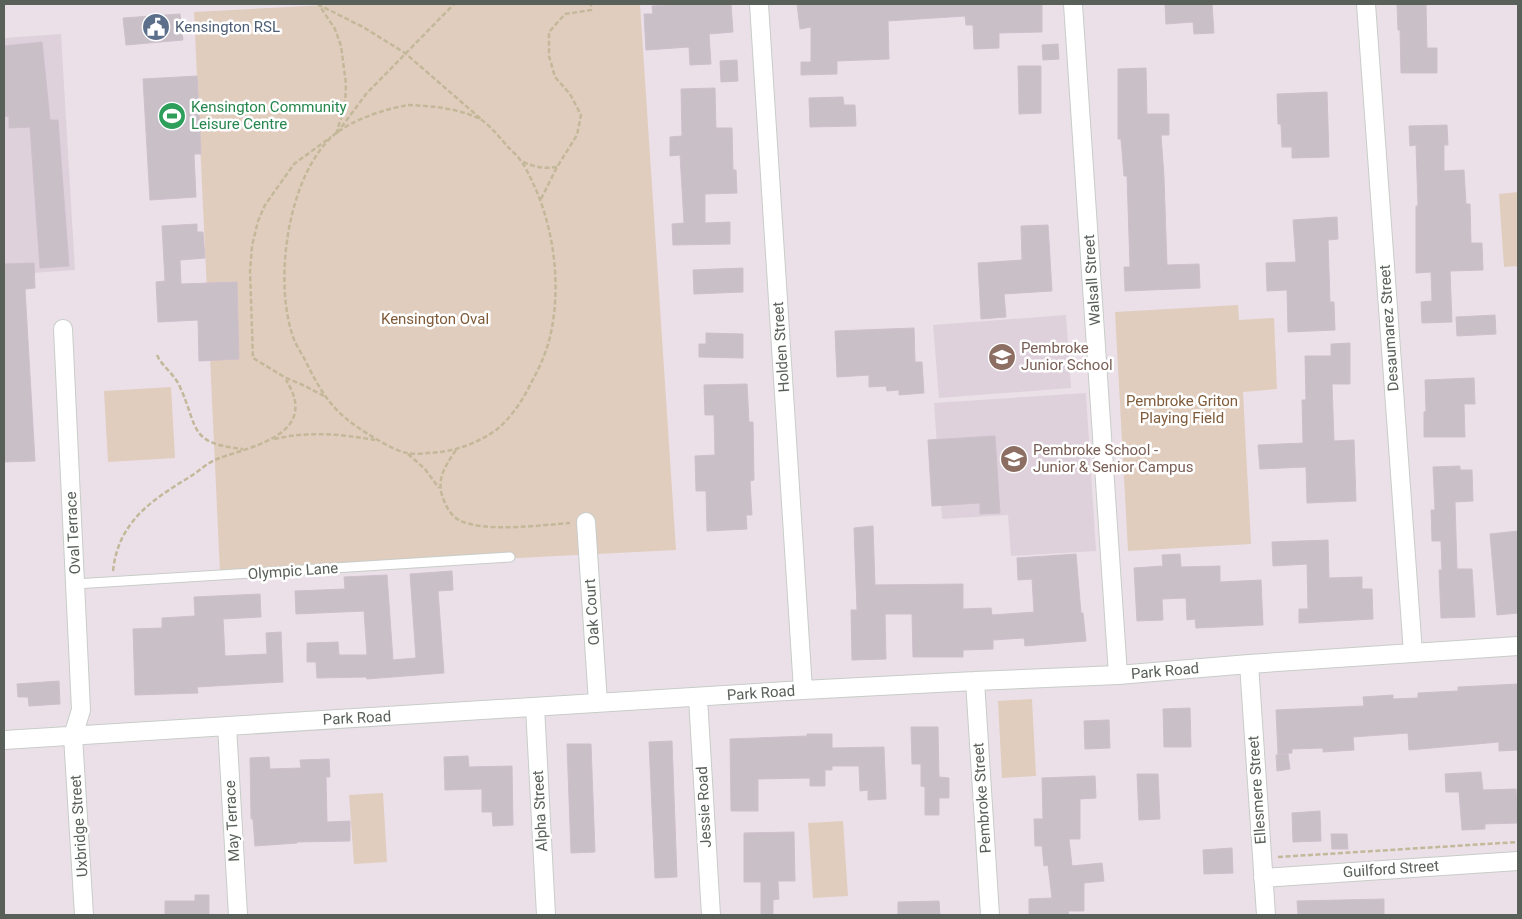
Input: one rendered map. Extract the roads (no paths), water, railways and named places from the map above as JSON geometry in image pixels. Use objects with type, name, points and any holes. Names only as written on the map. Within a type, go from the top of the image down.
[{"type":"street","name":"Holden Street","points":[[759,4],[803,690]]},
{"type":"street","name":"Walsall Street","points":[[1073,4],[1118,675]]},
{"type":"street","name":"Desaumarez Street","points":[[1366,4],[1413,653]]},
{"type":"street","name":"Oval Terrace","points":[[63,329],[81,710],[73,736]]},
{"type":"street","name":"Oak Court","points":[[586,522],[598,703]]},
{"type":"street","name":"Park Road","points":[[4,740],[803,690],[1118,675],[1518,646]]},
{"type":"street","name":"Ellesmere Street","points":[[1249,664],[1266,915]]},
{"type":"street","name":"Pembroke Street","points":[[975,681],[990,915]]},
{"type":"street","name":"Jessie Road","points":[[698,698],[711,915]]},
{"type":"street","name":"Alpha Street","points":[[535,707],[546,915]]},
{"type":"street","name":"May Terrace","points":[[227,726],[238,915]]},
{"type":"street","name":"Uxbridge Street","points":[[73,736],[84,915]]},
{"type":"street","name":"Guilford Street","points":[[1263,878],[1518,861]]},
{"type":"lane","name":"Olympic Lane","points":[[75,584],[510,557]]},
{"type":"place","name":"Kensington RSL","points":[[156,27]]},
{"type":"place","name":"Kensington Community Leisure Centre","points":[[172,116]]},
{"type":"place","name":"Pembroke Junior School","points":[[1002,357]]},
{"type":"place","name":"Pembroke School - Junior & Senior Campus","points":[[1014,459]]},
{"type":"park label","name":"Kensington Oval","points":[[435,319]]},
{"type":"park label","name":"Pembroke Griton Playing Field","points":[[1182,410]]}]
